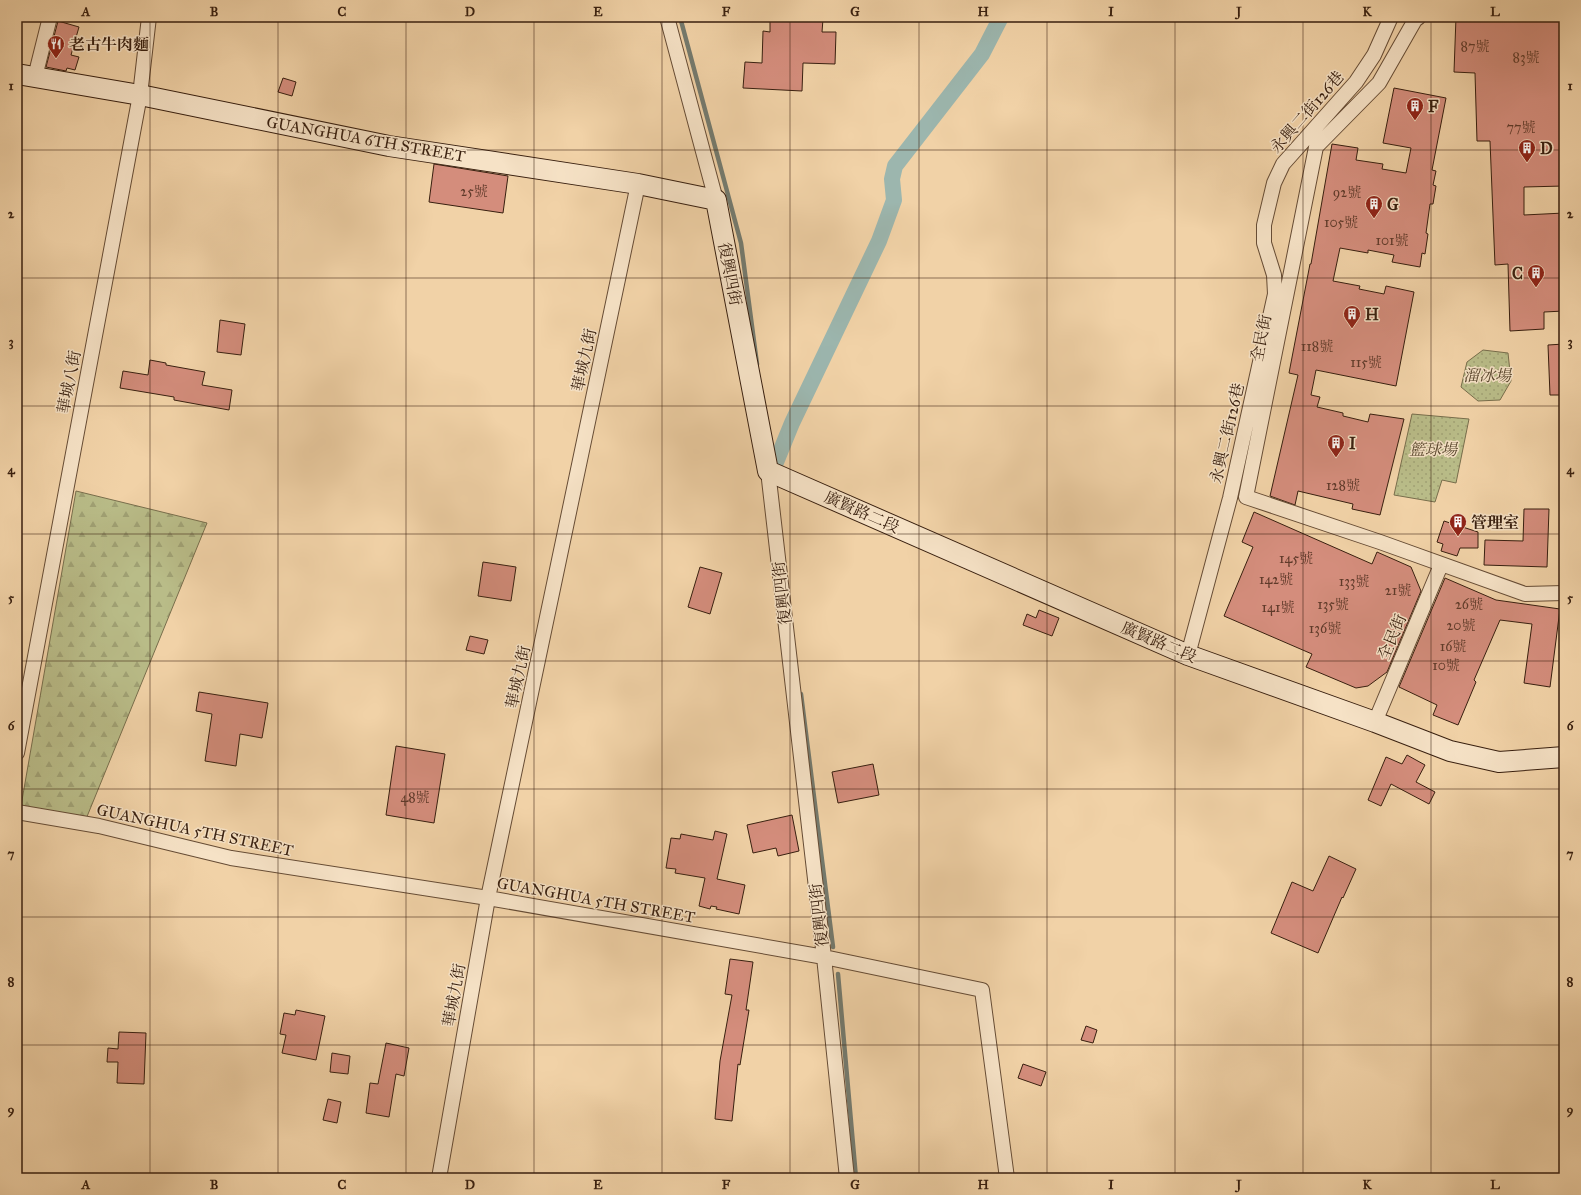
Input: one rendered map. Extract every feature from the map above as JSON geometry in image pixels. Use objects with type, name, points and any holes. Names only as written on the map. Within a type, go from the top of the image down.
[{"type":"street","points":[[26,76],[50,17]]},
{"type":"street","name":"華城八街","points":[[17,753],[140,96],[149,17]]},
{"type":"street","name":"復興四街","points":[[666,17],[716,200],[768,471],[824,957],[847,1178]]},
{"type":"street","name":"永興二街126巷","points":[[1188,655],[1230,498],[1275,294],[1274,275],[1264,242],[1264,225],[1274,183],[1283,164],[1356,82],[1374,55],[1391,17]]},
{"type":"street","name":"全民街","points":[[1419,17],[1415,20],[1379,83],[1316,147],[1246,497],[1380,542],[1525,594],[1564,593]]},
{"type":"street","name":"GUANGHUA 6TH STREET","points":[[26,76],[140,96],[389,146],[638,184],[716,200]]},
{"type":"street","name":"華城九街","points":[[439,1178],[488,898],[638,184]]},
{"type":"street","name":"廣賢路二段","points":[[768,471],[1188,655],[1375,722],[1450,751],[1499,762],[1564,758]]},
{"type":"street","name":"全民街","points":[[1375,722],[1441,565]]},
{"type":"street","name":"GUANGHUA 5TH STREET","points":[[17,812],[99,826],[231,858],[488,898],[824,957],[982,990],[1007,1178]]},
{"type":"green space","name":"溜冰場","points":[[1483,350],[1508,353],[1511,381],[1500,400],[1478,401],[1461,387],[1467,362]]},
{"type":"green space","name":"籃球場","points":[[1412,414],[1469,419],[1456,483],[1442,480],[1435,502],[1394,495]]},
{"type":"green space","points":[[76,491],[207,523],[86,819],[21,806]]},
{"type":"building","points":[[770,17],[823,19],[822,32],[836,32],[835,64],[803,63],[802,91],[743,88],[745,62],[762,63],[763,31],[770,32]]},
{"type":"building","points":[[1456,17],[1564,21],[1561,89],[1564,89],[1564,186],[1524,187],[1524,215],[1564,213],[1564,311],[1544,312],[1544,329],[1510,331],[1508,264],[1495,265],[1490,141],[1477,141],[1475,73],[1454,72]]},
{"type":"building","points":[[58,21],[79,27],[71,55],[79,57],[75,70],[67,68],[66,71],[46,67]]},
{"type":"building","points":[[283,78],[296,82],[292,96],[278,92]]},
{"type":"building","points":[[1394,88],[1446,98],[1432,170],[1436,171],[1433,185],[1436,186],[1433,204],[1430,204],[1425,254],[1422,253],[1420,267],[1392,262],[1394,255],[1368,250],[1368,253],[1340,248],[1333,281],[1360,286],[1359,289],[1384,294],[1386,286],[1414,292],[1396,386],[1316,370],[1311,395],[1320,397],[1317,407],[1343,413],[1343,416],[1368,422],[1370,414],[1404,419],[1380,515],[1352,509],[1353,504],[1298,491],[1295,505],[1270,496],[1298,375],[1289,373],[1311,264],[1332,144],[1358,148],[1356,160],[1383,164],[1382,169],[1406,173],[1411,148],[1383,143]]},
{"type":"building","points":[[434,164],[508,176],[503,213],[429,202]]},
{"type":"building","points":[[220,320],[245,324],[241,355],[217,352]]},
{"type":"building","points":[[1564,344],[1564,395],[1550,395],[1548,345]]},
{"type":"building","points":[[150,360],[166,363],[166,365],[205,372],[202,385],[232,390],[229,410],[174,400],[174,397],[120,388],[123,371],[148,375]]},
{"type":"building","points":[[1524,509],[1549,509],[1547,567],[1484,565],[1485,540],[1523,541]]},
{"type":"building","points":[[1254,512],[1372,564],[1377,552],[1411,567],[1421,591],[1387,672],[1368,686],[1356,688],[1306,667],[1312,654],[1224,616],[1253,547],[1242,542]]},
{"type":"building","name":"管理室","points":[[1444,521],[1478,532],[1478,548],[1460,548],[1457,556],[1441,551],[1443,544],[1437,542]]},
{"type":"building","points":[[483,562],[516,567],[511,601],[478,596]]},
{"type":"building","points":[[700,567],[722,573],[710,614],[688,607]]},
{"type":"building","points":[[1445,578],[1496,600],[1560,609],[1550,687],[1524,683],[1532,624],[1500,620],[1474,680],[1476,682],[1458,725],[1433,715],[1437,705],[1399,687]]},
{"type":"building","points":[[1039,610],[1059,618],[1052,636],[1023,625],[1027,614],[1036,618]]},
{"type":"building","points":[[470,636],[488,640],[484,654],[466,650]]},
{"type":"building","points":[[199,692],[268,703],[262,738],[240,734],[236,766],[205,761],[212,714],[196,711]]},
{"type":"building","points":[[396,746],[445,754],[434,823],[386,815]]},
{"type":"building","points":[[1407,755],[1425,765],[1416,782],[1435,792],[1429,804],[1391,784],[1381,806],[1368,800],[1386,757],[1402,764]]},
{"type":"building","points":[[873,764],[879,795],[838,803],[832,772]]},
{"type":"building","points":[[792,815],[799,851],[778,856],[776,848],[753,853],[747,825]]},
{"type":"building","points":[[715,831],[727,834],[717,879],[745,885],[739,914],[716,909],[717,907],[711,906],[710,909],[699,906],[705,878],[675,873],[676,869],[666,868],[671,838],[680,839],[681,834],[713,840]]},
{"type":"building","points":[[1329,856],[1356,869],[1343,898],[1342,897],[1318,953],[1271,933],[1292,882],[1313,891]]},
{"type":"building","points":[[730,959],[753,962],[746,1010],[749,1010],[740,1065],[738,1064],[732,1121],[715,1119],[720,1061],[732,995],[725,994]]},
{"type":"building","points":[[296,1010],[325,1016],[316,1060],[282,1053],[286,1035],[280,1034],[284,1013],[295,1015]]},
{"type":"building","points":[[1086,1026],[1097,1030],[1093,1043],[1081,1040]]},
{"type":"building","points":[[119,1032],[146,1033],[144,1084],[117,1083],[118,1062],[107,1062],[108,1048],[118,1049]]},
{"type":"building","points":[[386,1043],[409,1048],[404,1076],[396,1074],[389,1117],[366,1113],[370,1083],[378,1084]]},
{"type":"building","points":[[332,1053],[350,1056],[348,1074],[330,1072]]},
{"type":"building","points":[[1023,1064],[1046,1072],[1041,1086],[1018,1078]]},
{"type":"building","points":[[328,1099],[341,1102],[337,1123],[323,1120]]},
{"type":"waterway","points":[[680,17],[741,243],[757,364]]},
{"type":"waterway","points":[[772,472],[792,423],[879,241],[894,200],[892,179],[895,166],[982,54],[1001,17]]},
{"type":"waterway","points":[[801,694],[833,947]]},
{"type":"waterway","points":[[838,974],[856,1178]]},
{"type":"place","name":"老古牛肉麵","points":[[56,59]]},
{"type":"place","name":"F","points":[[1415,121]]},
{"type":"place","name":"D","points":[[1527,163]]},
{"type":"place","name":"G","points":[[1374,219]]},
{"type":"place","name":"C","points":[[1536,288]]},
{"type":"place","name":"H","points":[[1352,329]]},
{"type":"place","name":"I","points":[[1336,458]]},
{"type":"place","name":"管理室","points":[[1458,537]]}]
